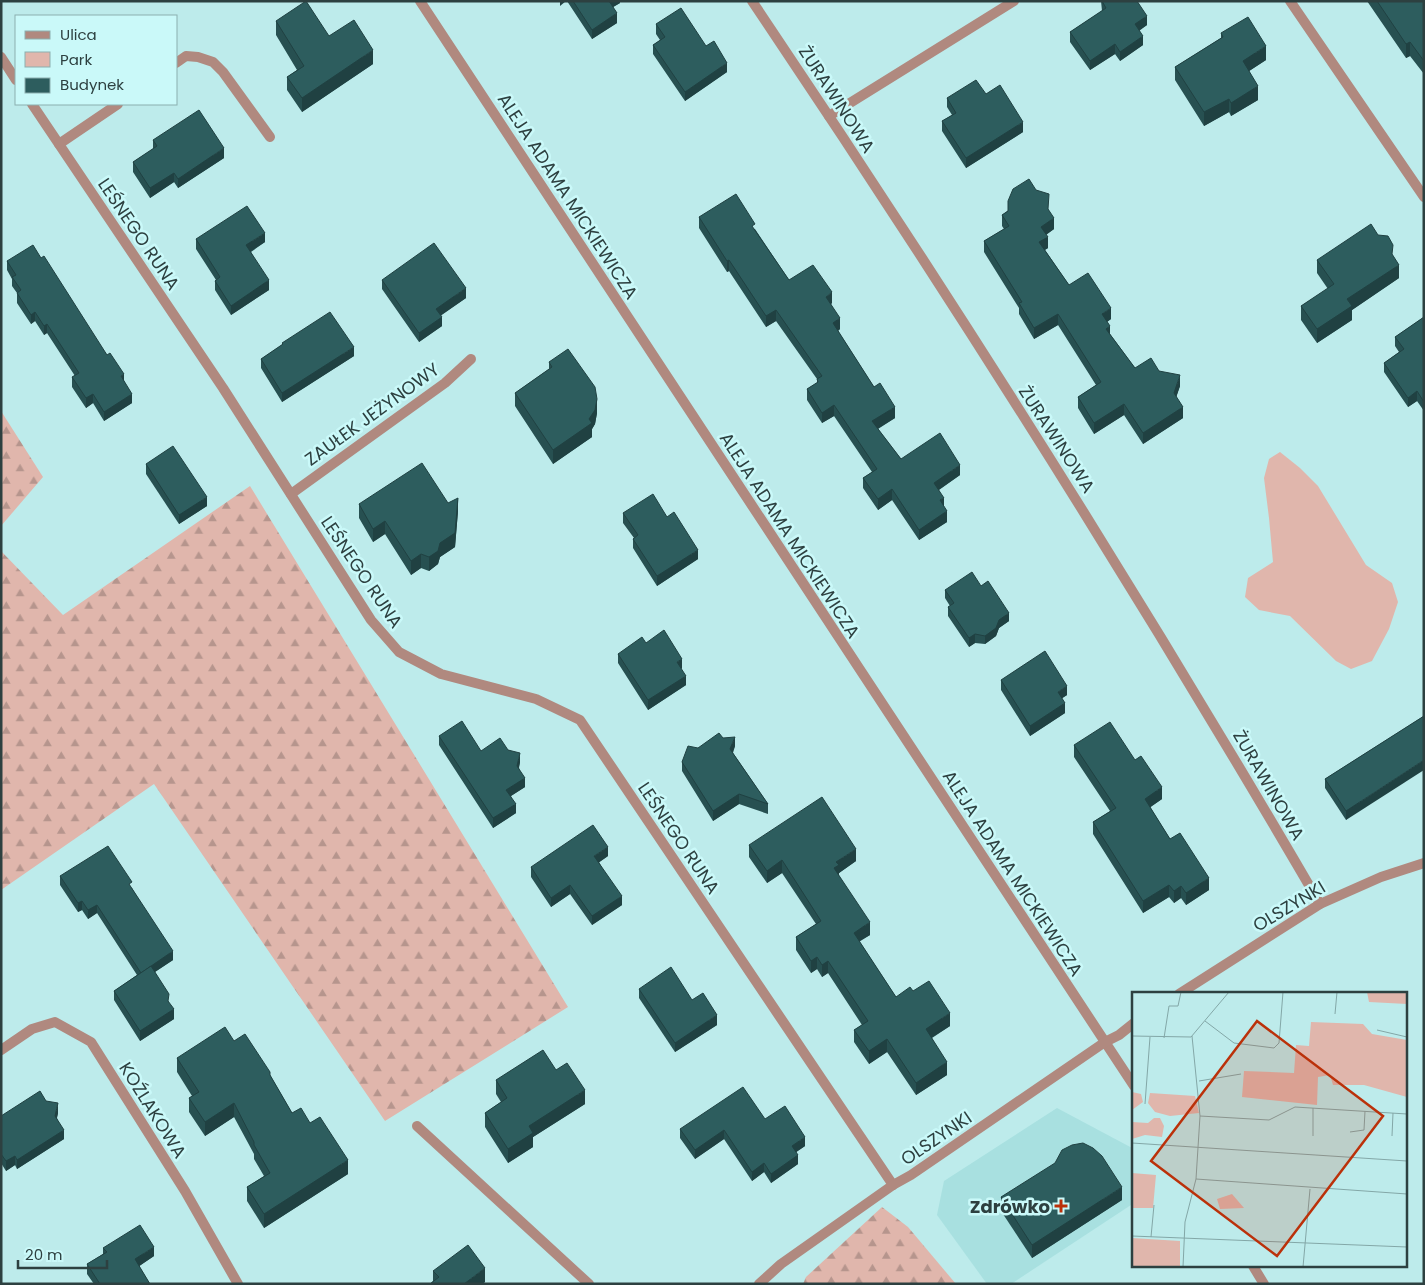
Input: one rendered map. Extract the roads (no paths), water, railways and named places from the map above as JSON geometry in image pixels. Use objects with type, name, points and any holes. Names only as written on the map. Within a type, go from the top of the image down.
[{"type":"street","name":"ALEJA ADAMA MICKIEWICZA","points":[[420,1],[1132,1083]]},
{"type":"street","name":"ŻURAWINOWA","points":[[752,1],[829,116],[1075,498],[1237,763],[1320,904]]},
{"type":"street","points":[[829,116],[1014,1]]},
{"type":"street","points":[[1290,1],[1424,197]]},
{"type":"street","points":[[178,62],[186,56],[198,57],[212,62],[223,72],[270,137]]},
{"type":"street","points":[[1,57],[15,78]]},
{"type":"street","name":"LEŚNEGO RUNA","points":[[33,105],[223,388],[371,620],[399,652],[442,674],[536,699],[580,720],[893,1186]]},
{"type":"street","points":[[58,144],[116,105]]},
{"type":"street","name":"ZAUŁEK JEŻYNOWY","points":[[291,494],[445,383],[470,358]]},
{"type":"street","name":"OLSZYNKI","points":[[1183,992],[1320,904],[1381,877],[1424,863]]},
{"type":"street","name":"KOŹLAKOWA","points":[[1,1050],[32,1029],[55,1022],[91,1042],[185,1191],[238,1284]]},
{"type":"street","name":"OLSZYNKI","points":[[760,1284],[781,1264],[1132,1025]]},
{"type":"street","points":[[416,1126],[589,1284]]},
{"type":"street","points":[[1254,1268],[1264,1284]]},
{"type":"place","name":"Zdrówko","points":[[1061,1206]]}]
